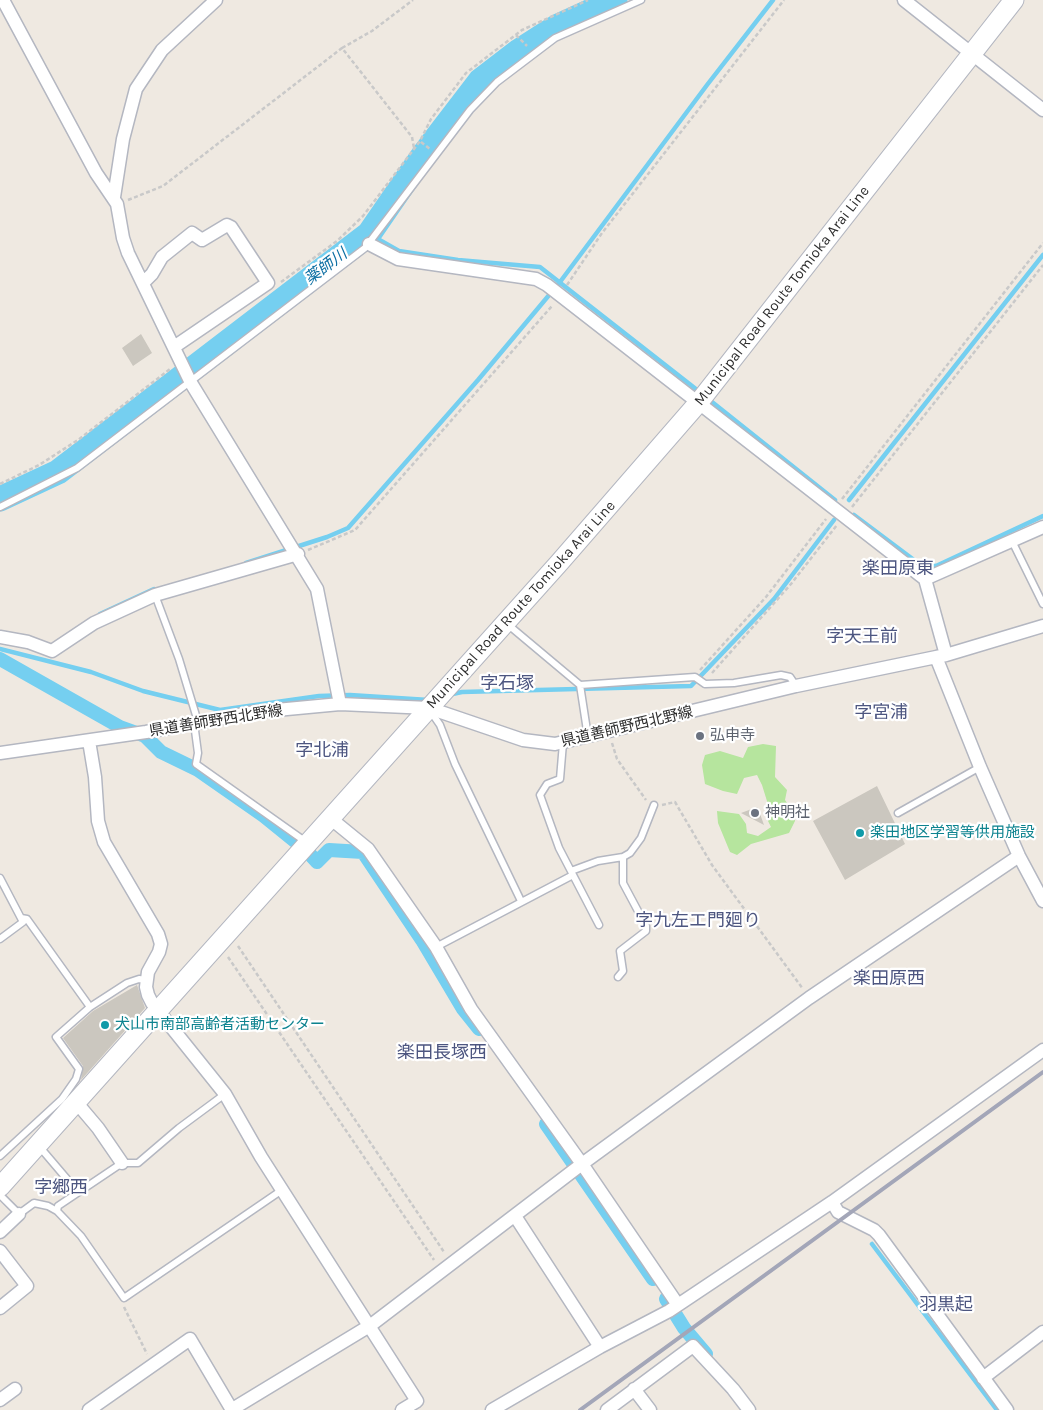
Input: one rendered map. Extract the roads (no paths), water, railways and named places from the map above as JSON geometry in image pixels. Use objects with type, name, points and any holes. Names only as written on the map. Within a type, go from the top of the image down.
[{"type":"street","points":[[3,0],[96,173],[116,201]]},
{"type":"street","points":[[216,0],[162,50],[136,89],[123,138],[116,201],[125,246],[191,383],[291,542],[317,589],[340,704]]},
{"type":"street","points":[[904,0],[1043,110]]},
{"type":"street","name":"Municipal Road Route Tomioka Arai Line","points":[[0,1187],[429,708],[704,396],[1014,0]]},
{"type":"street","points":[[143,283],[152,274],[162,257],[192,233],[202,240],[227,225],[231,227],[268,283],[174,347]]},
{"type":"street","points":[[368,244],[398,259],[536,279],[547,285],[704,396],[839,513],[926,579],[940,656],[980,767],[1019,856],[1043,901]]},
{"type":"street","points":[[926,579],[1043,527]]},
{"type":"street","points":[[0,637],[28,642],[52,652],[94,623],[155,595],[298,554]]},
{"type":"street","name":"県道善師野西北野線","points":[[0,753],[146,732],[255,712],[340,704],[429,708],[523,740],[542,744],[562,743],[796,686],[940,656],[1043,626]]},
{"type":"street","points":[[89,741],[95,777],[98,821],[104,842],[158,934],[161,944],[146,980],[148,995],[158,1011],[225,1094],[282,1190],[371,1326],[420,1406],[402,1410]]},
{"type":"street","points":[[330,818],[368,848],[436,947],[471,1009],[673,1308]]},
{"type":"street","points":[[89,1410],[190,1339],[231,1410],[371,1326],[440,1270],[809,998],[1019,856]]},
{"type":"street","points":[[492,1410],[600,1347],[673,1308],[832,1202],[1043,1050]]},
{"type":"street","points":[[76,1102],[98,1128],[122,1163]]},
{"type":"street","points":[[832,1202],[838,1212],[874,1230],[879,1235],[1006,1410]]},
{"type":"street","points":[[0,1232],[20,1214]]},
{"type":"street","points":[[515,1216],[600,1347]]},
{"type":"street","points":[[0,1251],[27,1286],[0,1308]]},
{"type":"street","points":[[983,1378],[1043,1332]]},
{"type":"street","points":[[607,1410],[693,1346],[733,1389],[749,1410]]},
{"type":"street","points":[[0,1400],[15,1389]]},
{"type":"street","points":[[634,1389],[650,1410]]},
{"type":"lane","points":[[0,507],[77,468],[191,383],[368,244],[486,91],[517,66],[536,54],[555,38],[641,0]]},
{"type":"lane","points":[[1012,541],[1043,604]]},
{"type":"lane","points":[[155,595],[179,659],[196,723],[198,753],[196,764],[304,846]]},
{"type":"lane","points":[[505,622],[580,685],[588,737]]},
{"type":"lane","points":[[580,685],[695,677],[703,683],[734,683],[781,675],[790,677],[796,686]]},
{"type":"lane","points":[[429,708],[440,725],[456,764],[521,901]]},
{"type":"lane","points":[[562,743],[560,779],[547,784],[540,795],[559,848],[599,925]]},
{"type":"lane","points":[[898,814],[980,767]]},
{"type":"lane","points":[[436,947],[572,873],[598,861],[623,857],[635,848],[654,805]]},
{"type":"lane","points":[[618,977],[623,971],[620,951],[646,931],[646,926],[623,883],[623,857]]},
{"type":"lane","points":[[0,878],[23,922],[0,939]]},
{"type":"lane","points":[[21,918],[27,919],[90,1008]]},
{"type":"lane","points":[[0,1156],[72,1088],[79,1069],[56,1037],[90,1008],[127,984],[140,979],[146,980]]},
{"type":"lane","points":[[57,1211],[58,1206],[122,1163],[138,1163],[179,1128],[225,1094]]},
{"type":"lane","points":[[38,1144],[78,1192]]},
{"type":"lane","points":[[0,1195],[20,1214],[34,1203],[48,1206],[57,1211],[81,1236],[124,1298],[282,1190]]},
{"type":"waterway","name":"薬師川","points":[[0,499],[58,472],[369,234],[424,154],[480,81],[519,51],[558,26],[615,0]]},
{"type":"waterway","points":[[246,563],[327,537],[348,528],[478,380],[560,282],[773,0]]},
{"type":"waterway","points":[[369,234],[399,251],[458,260],[540,267],[701,393]]},
{"type":"waterway","points":[[849,500],[1043,255]]},
{"type":"waterway","points":[[707,398],[835,500]]},
{"type":"waterway","points":[[854,515],[918,563],[936,566],[1043,516]]},
{"type":"waterway","points":[[448,695],[462,692],[691,686],[774,599],[834,520]]},
{"type":"waterway","points":[[100,614],[154,589]]},
{"type":"waterway","points":[[0,649],[91,672],[143,691],[220,710],[319,696],[350,695],[429,700]]},
{"type":"waterway","points":[[0,659],[120,727],[145,736],[161,752],[198,770],[264,816],[306,850],[317,862],[329,850],[363,852],[422,940],[463,1009],[479,1029]]},
{"type":"waterway","points":[[546,1124],[653,1279]]},
{"type":"waterway","points":[[872,1244],[997,1410]]},
{"type":"waterway","points":[[666,1299],[684,1328],[706,1354]]},
{"type":"railway","points":[[580,1410],[1043,1072]]},
{"type":"place","name":"弘申寺","points":[[700,736]]},
{"type":"place","name":"神明社","points":[[755,813]]},
{"type":"place","name":"楽田地区学習等供用施設","points":[[860,833]]},
{"type":"place","name":"犬山市南部高齢者活動センター","points":[[105,1025]]},
{"type":"district","name":"楽田原東","points":[[898,569]]},
{"type":"district","name":"字天王前","points":[[862,637]]},
{"type":"district","name":"字石塚","points":[[507,684]]},
{"type":"district","name":"字宮浦","points":[[881,713]]},
{"type":"district","name":"字北浦","points":[[322,751]]},
{"type":"district","name":"字九左エ門廻り","points":[[698,921]]},
{"type":"district","name":"楽田原西","points":[[889,979]]},
{"type":"district","name":"楽田長塚西","points":[[442,1053]]},
{"type":"district","name":"字郷西","points":[[61,1188]]},
{"type":"district","name":"羽黒起","points":[[946,1305]]}]
